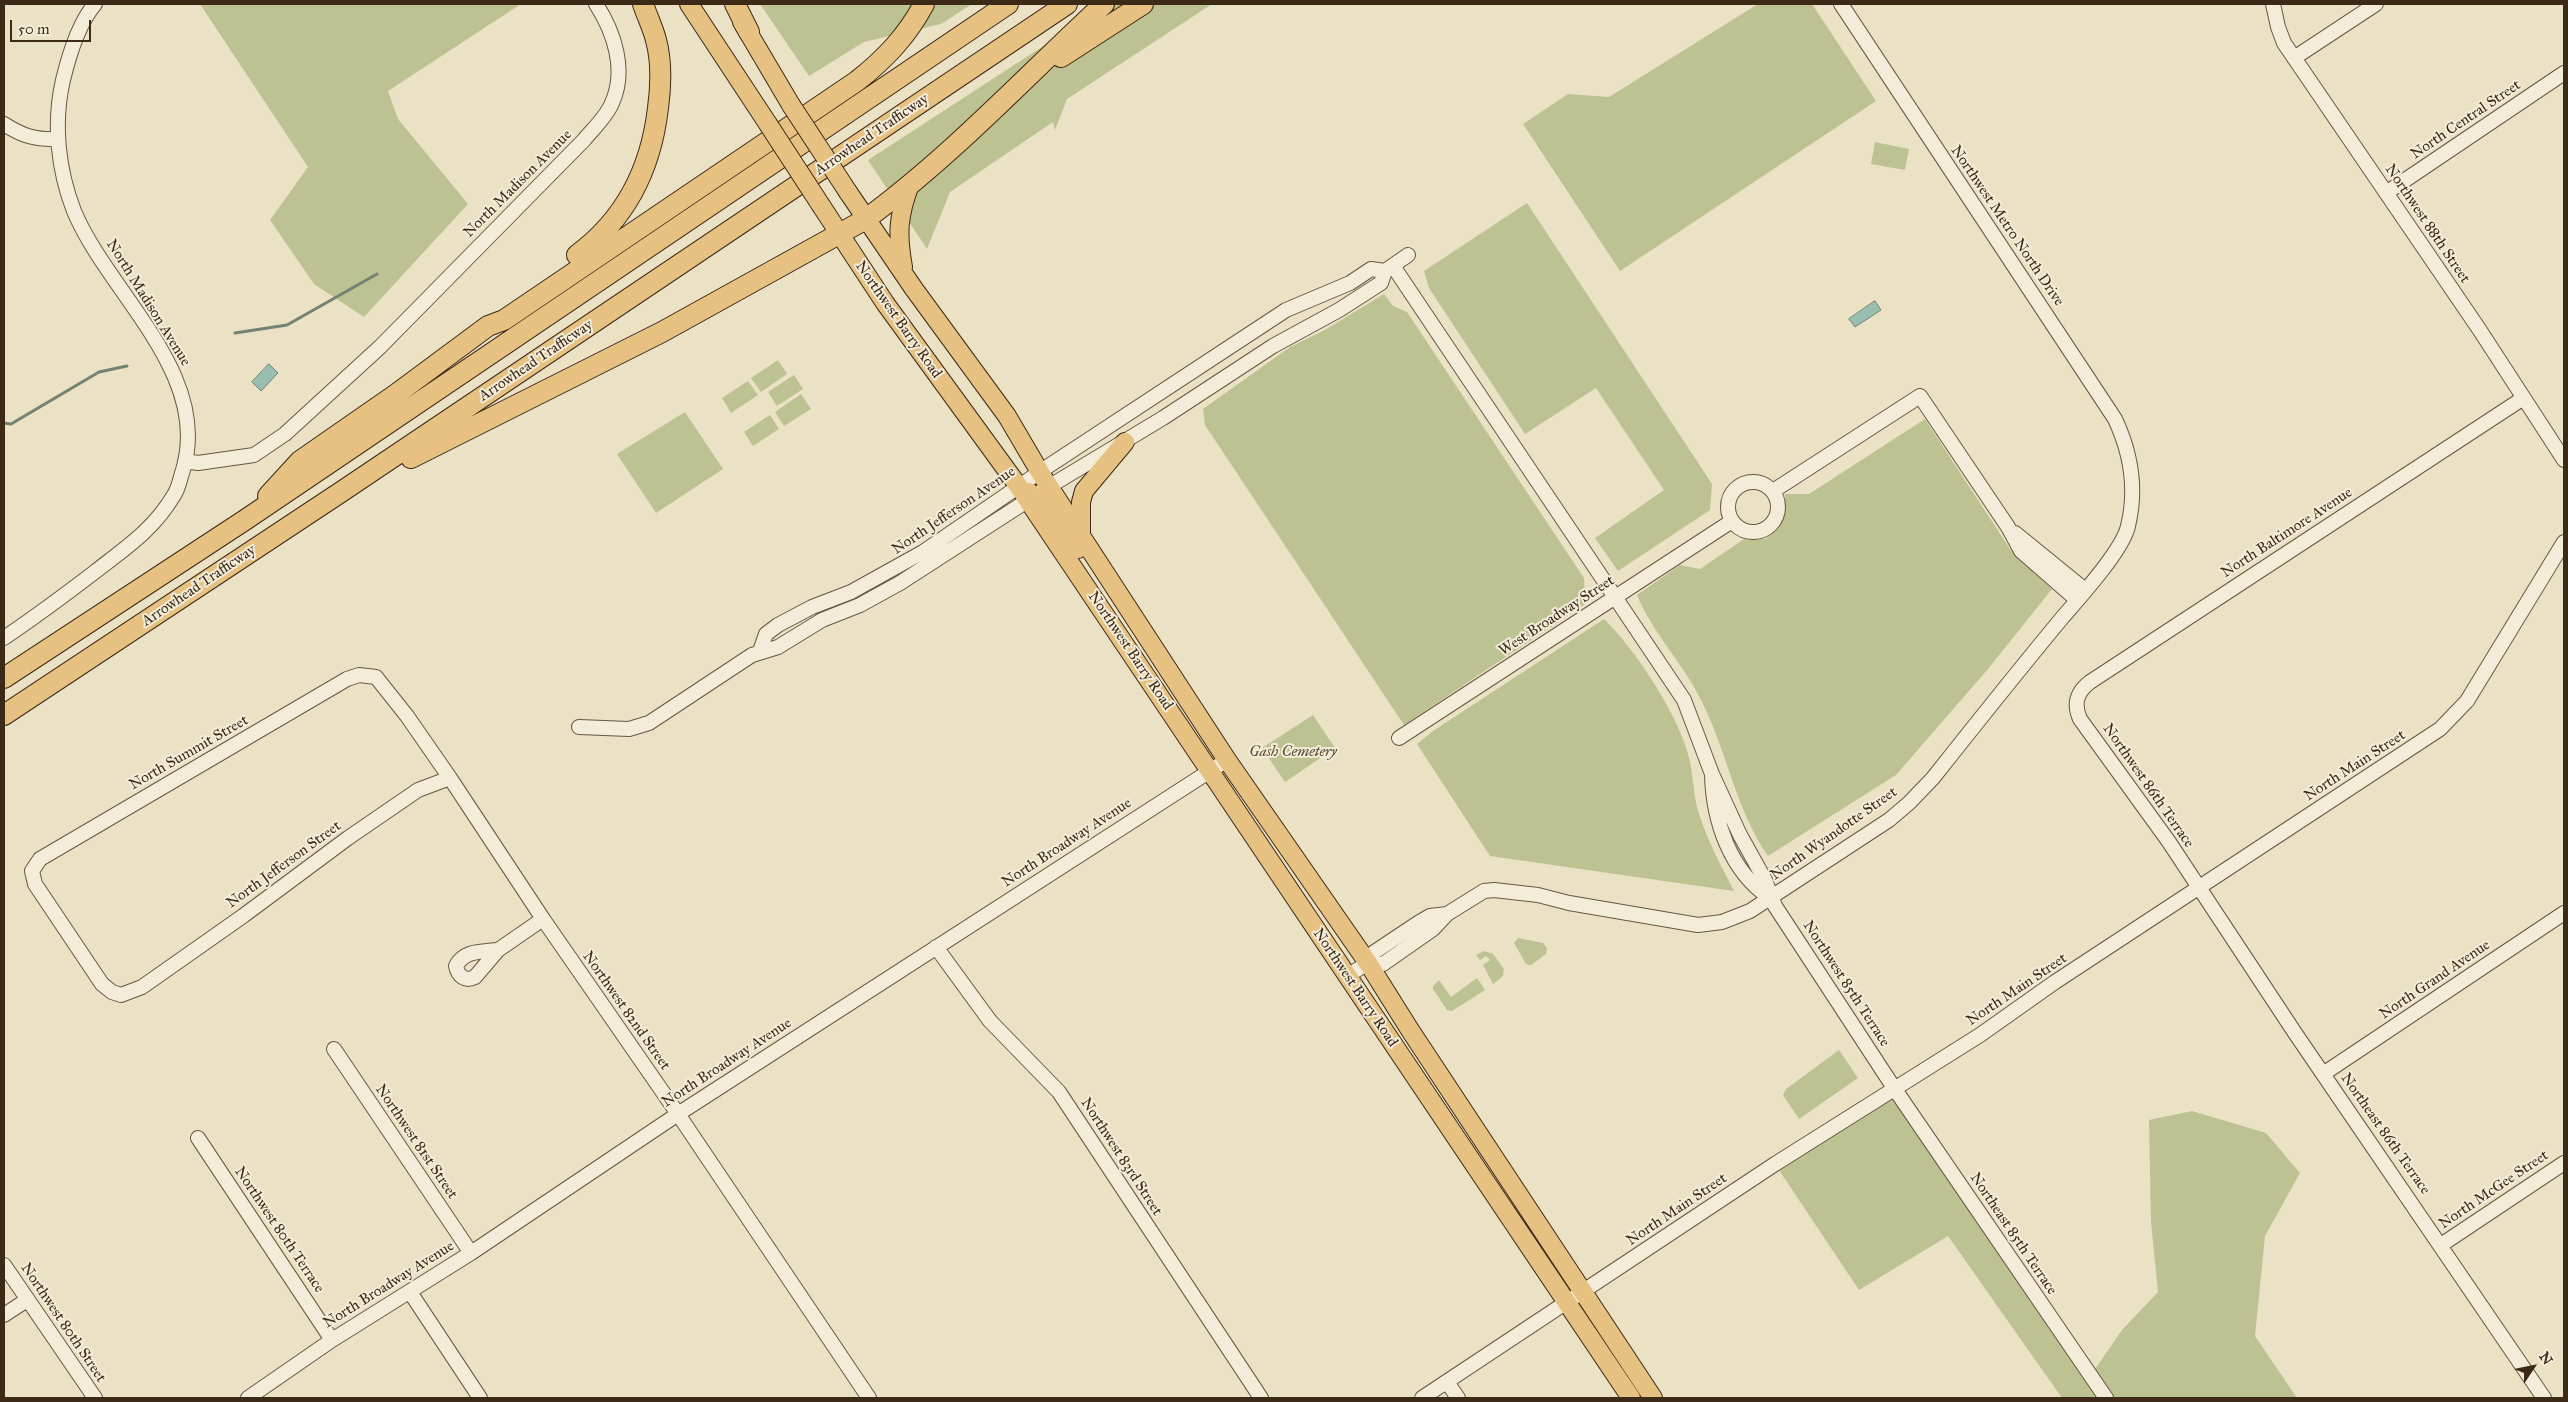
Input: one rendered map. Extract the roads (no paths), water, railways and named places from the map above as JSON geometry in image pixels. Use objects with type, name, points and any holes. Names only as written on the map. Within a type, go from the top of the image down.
[{"type":"highway","points":[[245,520],[300,461],[488,326],[499,312],[597,240],[623,209],[642,176],[651,151],[657,120],[661,72],[656,40],[643,4]]},
{"type":"highway","points":[[735,4],[749,32]]},
{"type":"highway","points":[[488,326],[504,320],[857,82],[882,61],[904,38],[924,4]]},
{"type":"highway","name":"Arrowhead Trafficway","points":[[4,678],[245,520],[1008,4]]},
{"type":"highway","name":"Arrowhead Trafficway","points":[[4,716],[1067,4]]},
{"type":"highway","points":[[341,492],[662,332],[866,219],[910,184],[1028,79],[1104,4]]},
{"type":"highway","points":[[1028,79],[1143,4]]},
{"type":"main road","name":"Northwest Barry Road","points":[[689,4],[841,234],[861,270],[890,310],[1035,488],[1081,534],[1227,760],[1368,963],[1581,1292],[1653,1398]]},
{"type":"main road","name":"Northwest Barry Road","points":[[730,4],[749,32],[792,105],[866,219],[904,275],[1007,416],[1035,488],[1210,770],[1631,1398]]},
{"type":"main road","points":[[904,275],[898,240],[898,225],[910,184]]},
{"type":"main road","points":[[1081,534],[1081,502],[1084,491],[1125,442]]},
{"type":"main road","points":[[1035,488],[1094,570],[1114,584]]},
{"type":"street","name":"North Madison Avenue","points":[[4,638],[44,611],[149,530],[175,493],[185,461],[187,416],[178,382],[95,250],[75,213],[62,173],[58,140],[59,98],[68,57],[95,4]]},
{"type":"street","name":"North Madison Avenue","points":[[185,461],[198,463],[254,455],[285,434],[380,347],[584,140],[612,104],[618,78],[616,49],[606,21],[596,4]]},
{"type":"street","name":"Northwest Metro North Drive","points":[[1841,4],[2004,252],[2101,395],[2126,443],[2132,471]]},
{"type":"street","name":"Northwest 88th Street","points":[[2273,4],[2284,44],[2479,329],[2522,399],[2564,460]]},
{"type":"street","points":[[2294,58],[2376,4]]},
{"type":"street","name":"North Central Street","points":[[2386,193],[2564,73]]},
{"type":"street","points":[[4,124],[35,140],[58,140]]},
{"type":"street","points":[[1389,268],[1408,255]]},
{"type":"street","name":"North Jefferson Avenue","points":[[579,727],[629,729],[649,722],[760,651],[766,634],[778,625],[896,568],[1035,488],[1125,442],[1273,346],[1339,310],[1381,283],[1389,268],[1371,268],[1350,282],[1286,310],[1165,388],[1035,488]]},
{"type":"street","name":"Northwest 85th Terrace","points":[[1389,268],[1617,596],[1684,700],[1712,774],[1740,835],[1765,880],[1770,898],[1894,1088]]},
{"type":"street","points":[[1773,492],[1920,396],[2008,527],[2021,551],[2081,595]]},
{"type":"street","name":"North Baltimore Avenue","points":[[2076,701],[2079,692],[2090,682],[2522,399]]},
{"type":"street","name":"North Wyandotte Street","points":[[1347,976],[1368,963],[1383,964],[1433,929],[1447,914],[1484,891],[1494,890],[1538,895],[1569,903],[1698,925],[1722,922],[1750,911],[1889,820],[1910,803],[1933,778],[2117,548],[2128,528],[2132,502],[2132,471]]},
{"type":"street","points":[[1754,482],[1764,484],[1773,492],[1778,510],[1767,527],[1762,530],[1748,532],[1742,530],[1732,521],[1728,504],[1731,494],[1739,486],[1754,482]]},
{"type":"street","name":"West Broadway Street","points":[[1399,738],[1732,521]]},
{"type":"street","name":"North Main Street","points":[[1422,1398],[1894,1088],[1980,1035],[2055,982],[2440,729],[2467,701],[2564,542]]},
{"type":"street","name":"Northwest 82nd Street","points":[[368,674],[376,677],[384,685],[450,778],[543,919],[678,1114],[869,1398]]},
{"type":"street","name":"North Summit Street","points":[[142,987],[121,995],[112,992],[102,984],[35,884],[32,871],[40,859],[347,680],[358,675],[368,674]]},
{"type":"street","name":"Northwest 86th Terrace","points":[[2076,701],[2080,719],[2153,820],[2198,888]]},
{"type":"street","name":"North Broadway Avenue","points":[[248,1398],[332,1340],[471,1253],[678,1114],[1227,760]]},
{"type":"street","name":"North Jefferson Street","points":[[142,987],[243,916],[348,838],[418,790],[450,778]]},
{"type":"street","name":"Northeast 86th Terrace","points":[[2198,888],[2544,1398]]},
{"type":"street","name":"North Grand Avenue","points":[[2323,1074],[2564,913]]},
{"type":"street","points":[[498,950],[543,919]]},
{"type":"street","name":"Northwest 83rd Street","points":[[936,946],[990,1021],[1059,1092],[1261,1398]]},
{"type":"street","name":"Northwest 81st Street","points":[[334,1049],[471,1253]]},
{"type":"street","name":"Northeast 85th Terrace","points":[[1894,1088],[2106,1398]]},
{"type":"street","name":"Northwest 80th Terrace","points":[[198,1138],[332,1340]]},
{"type":"street","name":"North McGee Street","points":[[2441,1245],[2564,1162]]},
{"type":"street","name":"Northwest 80th Street","points":[[4,1265],[26,1300],[95,1398]]},
{"type":"street","points":[[410,1292],[480,1398]]},
{"type":"street","points":[[4,1315],[26,1300]]},
{"type":"street","points":[[1447,1382],[1458,1398]]},
{"type":"waterway","points":[[235,333],[287,325],[377,274]]},
{"type":"waterway","points":[[4,423],[11,424],[99,372],[127,366]]},
{"type":"park label","name":"Gash Cemetery","points":[[1293,752]]}]
